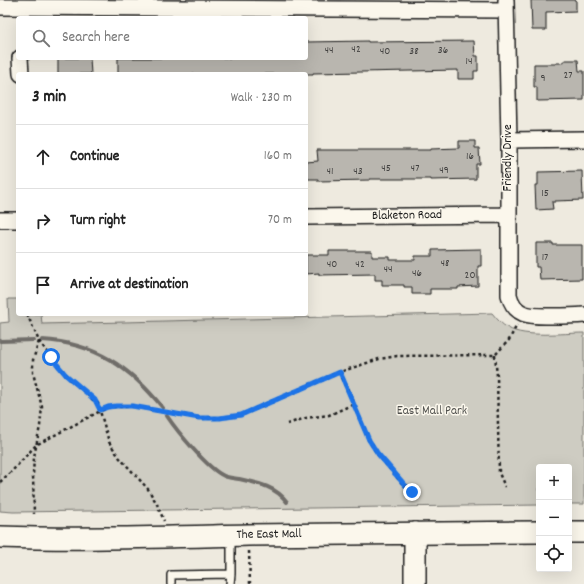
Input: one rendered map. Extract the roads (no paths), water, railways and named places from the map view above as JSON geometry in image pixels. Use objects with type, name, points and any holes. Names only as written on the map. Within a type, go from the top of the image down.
[{"type":"main road","name":"The East Mall","points":[[0,537],[170,537],[536,532]]},
{"type":"main road","points":[[572,532],[584,532]]},
{"type":"main road","points":[[415,533],[415,584]]},
{"type":"street","points":[[0,7],[506,5]]},
{"type":"street","name":"Friendly Drive","points":[[506,5],[509,140],[509,295],[513,304],[521,313],[531,316],[584,315]]},
{"type":"street","points":[[20,60],[21,72]]},
{"type":"street","points":[[509,140],[584,139]]},
{"type":"street","name":"Blaketon Road","points":[[308,217],[508,215]]},
{"type":"street","points":[[0,220],[16,220]]},
{"type":"lane","points":[[230,584],[240,535]]},
{"type":"lane","points":[[171,584],[170,575],[231,574]]},
{"type":"waterway","points":[[0,341],[34,340]]},
{"type":"waterway","points":[[42,340],[79,346],[110,360],[138,380],[163,408]]},
{"type":"waterway","points":[[167,416],[193,449],[217,472],[227,477],[265,486],[277,492],[287,502]]},
{"type":"park label","name":"East Mall Park","points":[[432,411]]}]
